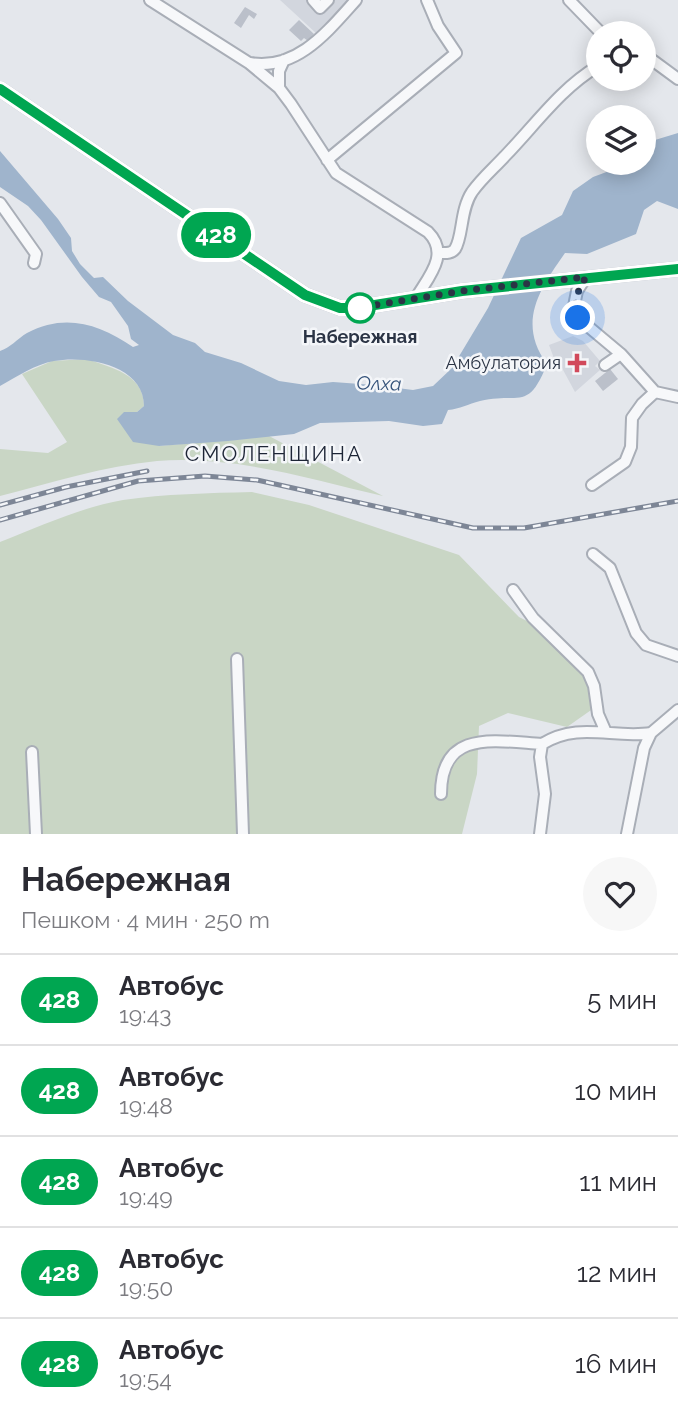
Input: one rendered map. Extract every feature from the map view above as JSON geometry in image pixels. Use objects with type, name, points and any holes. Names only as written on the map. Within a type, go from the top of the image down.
[{"type":"main road","points":[[0,89],[305,295],[340,308],[364,307],[462,291],[678,269]]},
{"type":"street","points":[[150,0],[249,63],[279,88],[336,173],[436,239],[440,253],[416,298]]},
{"type":"street","points":[[313,0],[320,8],[328,0]]},
{"type":"street","points":[[249,63],[263,66],[311,49],[356,0]]},
{"type":"street","points":[[327,160],[456,53],[438,26],[427,0]]},
{"type":"street","points":[[569,0],[589,21]]},
{"type":"street","points":[[279,88],[279,71],[284,60]]},
{"type":"street","points":[[656,63],[678,79]]},
{"type":"street","points":[[440,253],[450,253],[456,248],[462,213],[485,174],[504,158],[535,120],[586,73]]},
{"type":"street","points":[[0,203],[36,254],[34,263]]},
{"type":"street","points":[[581,278],[574,306],[578,318],[621,354],[656,392],[678,397]]},
{"type":"street","points":[[605,365],[621,354]]},
{"type":"street","points":[[592,485],[625,462],[631,447],[632,418],[642,404],[656,392]]},
{"type":"street","points":[[593,554],[610,568],[636,633],[646,645],[678,656]]},
{"type":"street","points":[[513,590],[533,618],[588,672],[594,686],[598,714],[605,730]]},
{"type":"street","points":[[237,659],[243,834]]},
{"type":"street","points":[[627,834],[644,747],[651,733],[678,710]]},
{"type":"street","points":[[441,794],[441,779],[447,762],[452,752],[461,746],[479,743],[542,744],[562,734],[605,730],[625,735],[651,733]]},
{"type":"street","points":[[540,834],[545,794],[540,757],[542,744]]},
{"type":"street","points":[[32,752],[36,834]]},
{"type":"shaded area","points":[[280,0],[349,0],[317,34]]},
{"type":"shaded area","name":"Амбулатория","points":[[573,336],[583,341],[600,361],[595,366],[600,370],[575,392],[562,368],[558,369],[549,345]]},
{"type":"green space","points":[[87,359],[116,369],[139,386],[144,406],[137,412],[124,412],[159,446],[269,436],[383,496],[272,470],[186,460],[117,467],[0,496],[0,449],[48,453],[67,442],[22,374],[52,361]]},
{"type":"green space","points":[[252,492],[309,505],[459,555],[519,617],[553,634],[593,681],[594,708],[567,727],[508,713],[479,726],[477,774],[462,834],[0,834],[0,542],[76,512],[107,503],[171,495]]},
{"type":"water","points":[[678,133],[678,209],[657,201],[644,210],[636,234],[587,254],[565,253],[547,280],[535,307],[534,335],[547,364],[534,389],[521,397],[480,401],[448,410],[442,424],[423,426],[389,421],[320,423],[294,434],[159,446],[133,442],[117,419],[124,412],[137,412],[144,406],[141,392],[134,381],[111,366],[82,360],[54,361],[33,368],[0,386],[0,351],[41,327],[82,324],[107,332],[133,347],[139,345],[131,339],[128,326],[111,302],[99,297],[41,220],[28,206],[0,187],[0,151],[58,219],[71,238],[72,251],[80,264],[94,278],[103,277],[128,301],[173,335],[195,343],[205,352],[241,363],[279,381],[306,385],[333,382],[413,390],[433,386],[452,368],[488,308],[521,238],[562,215],[573,191],[593,177],[656,175],[656,140]]},
{"type":"building","points":[[245,7],[257,14],[254,19],[249,15],[241,28],[234,23]]},
{"type":"building","points":[[299,20],[314,34],[308,41],[304,38],[301,41],[289,30]]},
{"type":"building","points":[[610,369],[618,379],[603,391],[595,381]]},
{"type":"railway","points":[[0,505],[66,487],[147,471]]},
{"type":"railway","points":[[0,520],[138,481],[205,476],[257,480],[473,528],[524,528],[678,501]]},
{"type":"bus line","name":"428","points":[[0,89],[305,295],[340,308],[531,283],[678,269]]},
{"type":"place","name":"Набережная","points":[[360,308]]},
{"type":"place","name":"Амбулатория","points":[[577,363]]},
{"type":"district","name":"СМОЛЕНЩИНА","points":[[274,454]]},
{"type":"route","points":[[360,308],[356,308],[462,291],[586,277],[577,291],[574,306],[578,318]]},
{"type":"water label","name":"Олха","points":[[379,383]]}]
